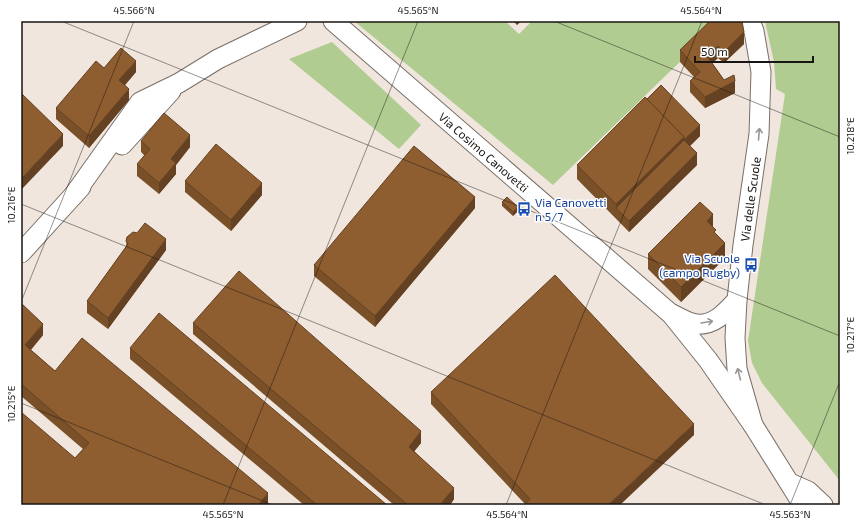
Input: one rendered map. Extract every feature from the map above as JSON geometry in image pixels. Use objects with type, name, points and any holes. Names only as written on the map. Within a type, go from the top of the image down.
[{"type":"street","points":[[21,253],[73,196],[140,102],[179,82],[218,59],[297,21]]},
{"type":"street","name":"Via Cosimo Canovetti","points":[[333,21],[671,314],[708,360],[753,425]]},
{"type":"street","name":"Via delle Scuole","points":[[750,21],[754,31],[761,72],[759,134],[737,300],[735,338],[737,369],[753,425],[803,505]]},
{"type":"street","name":"Via Cosimo Canovetti","points":[[671,314],[696,324],[713,322],[726,313],[737,300]]},
{"type":"street","points":[[790,483],[808,490],[823,505]]},
{"type":"green space","points":[[354,21],[505,21],[519,34],[532,21],[722,21],[553,185]]},
{"type":"green space","points":[[765,21],[840,21],[840,481],[762,383],[752,363],[748,341],[785,94],[776,89],[774,62]]},
{"type":"green space","points":[[332,42],[421,125],[399,149],[289,59]]},
{"type":"building","points":[[710,21],[742,21],[744,32],[724,52],[718,46],[707,56],[724,80],[734,75],[735,81],[705,97],[690,81],[700,72],[680,50]]},
{"type":"building","points":[[121,48],[136,61],[119,80],[129,89],[89,136],[56,108],[96,61],[104,68]]},
{"type":"building","points":[[661,85],[700,125],[684,140],[684,137],[647,99]]},
{"type":"building","points":[[21,93],[63,134],[21,179]]},
{"type":"building","points":[[645,97],[684,137],[616,204],[577,165]]},
{"type":"building","points":[[164,113],[190,135],[171,159],[176,163],[159,183],[137,164],[150,149],[141,141]]},
{"type":"building","points":[[684,140],[697,153],[629,221],[616,208]]},
{"type":"building","points":[[216,144],[262,183],[231,220],[185,181]]},
{"type":"building","points":[[414,146],[475,197],[375,316],[314,265]]},
{"type":"building","points":[[507,197],[518,207],[513,212],[502,202]]},
{"type":"building","points":[[700,202],[713,214],[707,221],[716,230],[714,232],[725,243],[681,287],[648,254]]},
{"type":"building","points":[[145,223],[166,239],[108,318],[87,301],[128,244],[126,241],[127,237],[133,232],[137,233]]},
{"type":"building","points":[[239,271],[421,431],[409,447],[454,488],[440,505],[408,505],[193,323]]},
{"type":"building","points":[[555,275],[694,424],[608,505],[524,505],[530,499],[431,392]]},
{"type":"building","points":[[21,303],[43,324],[25,345],[55,371],[82,338],[268,493],[258,505],[21,505],[21,412],[75,458],[89,443],[21,384]]},
{"type":"building","points":[[159,313],[387,505],[317,505],[130,348]]},
{"type":"place","name":"Via Canovetti n 5/7","points":[[524,209]]},
{"type":"place","name":"Via Scuole (campo Rugby)","points":[[751,265]]}]
